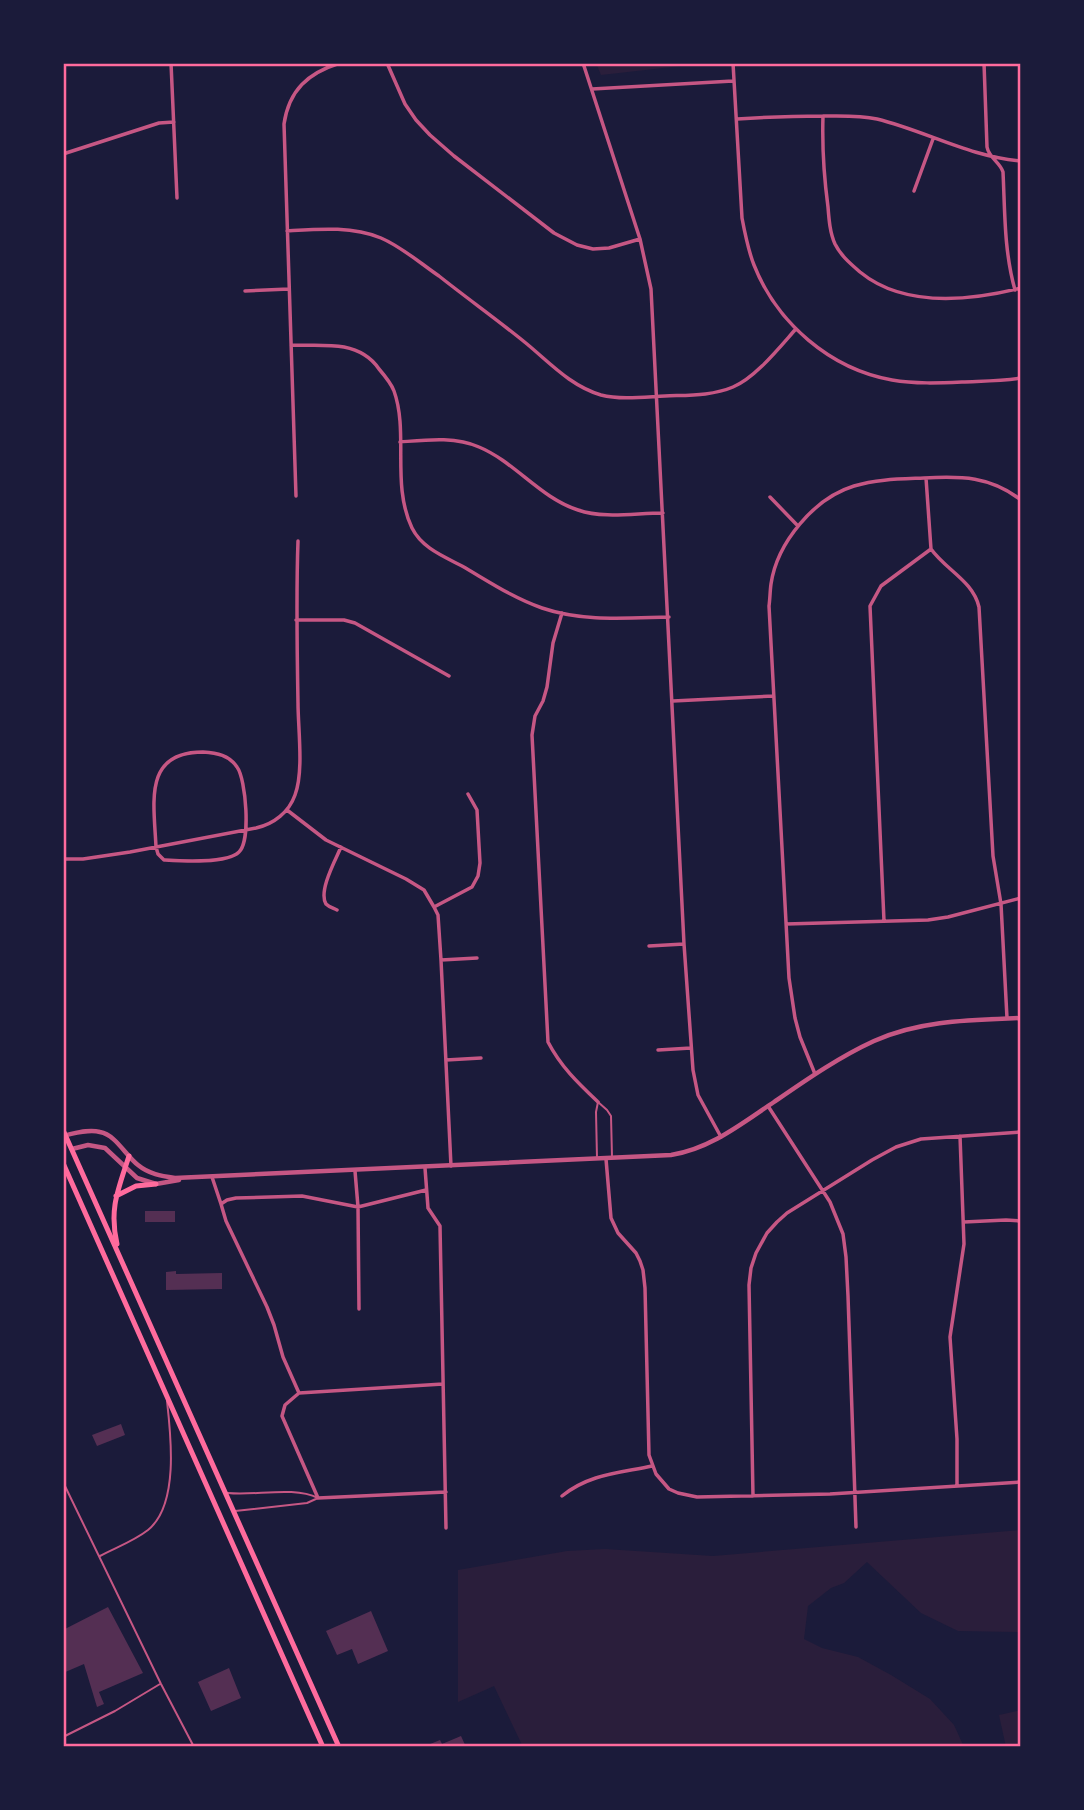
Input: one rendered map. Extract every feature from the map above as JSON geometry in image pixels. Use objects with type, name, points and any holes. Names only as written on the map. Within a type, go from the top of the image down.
[{"type":"highway","points":[[64,1132],[339,1747]]},
{"type":"highway","points":[[119,1254],[113,1215],[128,1156]]},
{"type":"highway","points":[[63,1163],[323,1747]]},
{"type":"highway","points":[[116,1196],[136,1185],[156,1184]]},
{"type":"street","points":[[171,63],[177,198]]},
{"type":"street","points":[[296,496],[283,133],[290,101],[298,88],[330,66],[340,63]]},
{"type":"street","points":[[387,63],[405,104],[430,135],[554,233],[577,245],[593,249],[609,248],[640,239]]},
{"type":"street","points":[[583,63],[640,239],[653,302],[692,1070],[698,1095],[721,1137]]},
{"type":"street","points":[[733,63],[742,218],[746,240],[762,283],[795,330],[838,361],[864,373],[891,380],[949,383],[1021,378]]},
{"type":"street","points":[[984,63],[987,147],[1003,172],[1007,250],[1015,290]]},
{"type":"street","points":[[592,89],[734,80]]},
{"type":"street","points":[[822,116],[823,161],[832,235],[838,250],[848,262],[874,282],[914,297],[971,296],[1021,288]]},
{"type":"street","points":[[737,119],[858,116],[878,120],[992,158],[1021,161]]},
{"type":"street","points":[[63,154],[159,123],[174,122]]},
{"type":"street","points":[[914,191],[933,139]]},
{"type":"street","points":[[287,232],[347,230],[368,233],[390,242],[468,298],[562,374],[581,387],[612,397],[710,393],[736,386],[758,369],[795,330]]},
{"type":"street","points":[[245,291],[289,289]]},
{"type":"street","points":[[291,345],[344,347],[361,353],[369,357],[391,384],[398,410],[405,507],[414,531],[438,554],[508,593],[562,613],[602,618],[669,617]]},
{"type":"street","points":[[400,442],[447,440],[480,447],[553,498],[586,513],[663,513]]},
{"type":"street","points":[[815,1075],[800,1037],[789,978],[769,606],[770,585],[783,548],[798,526],[826,499],[851,487],[879,480],[959,476],[978,479],[1021,500]]},
{"type":"street","points":[[926,478],[931,550],[967,584],[979,607],[993,856],[1001,904],[1007,1018]]},
{"type":"street","points":[[770,498],[798,526]]},
{"type":"street","points":[[63,859],[92,858],[246,829],[271,823],[287,810],[296,794],[299,768],[296,620],[298,541]]},
{"type":"street","points":[[884,921],[870,606],[881,586],[931,550]]},
{"type":"street","points":[[562,613],[547,687],[535,716],[532,735],[548,1042],[570,1076],[598,1102]]},
{"type":"street","points":[[296,620],[344,620],[355,623],[449,677]]},
{"type":"street","points":[[673,701],[774,696]]},
{"type":"street","points":[[188,753],[218,753],[236,764],[244,783],[246,829],[243,848],[229,858],[160,858],[156,847],[155,796],[162,767],[173,757],[188,753]]},
{"type":"street","points":[[434,906],[472,887],[478,876],[480,863],[477,810],[468,794]]},
{"type":"street","points":[[287,810],[326,840],[424,890],[434,906],[438,915],[441,960],[451,1166]]},
{"type":"street","points":[[337,910],[325,902],[325,890],[341,847]]},
{"type":"street","points":[[786,925],[938,919],[1021,898]]},
{"type":"street","points":[[649,946],[684,944]]},
{"type":"street","points":[[441,960],[477,958]]},
{"type":"street","points":[[64,1132],[101,1132],[140,1167],[151,1173],[188,1178],[663,1156],[685,1153],[721,1137],[860,1048],[901,1031],[950,1022],[1021,1018]]},
{"type":"street","points":[[658,1050],[691,1048]]},
{"type":"street","points":[[446,1060],[481,1058]]},
{"type":"street","points":[[768,1106],[823,1191],[840,1223],[845,1245],[856,1527]]},
{"type":"street","points":[[753,1496],[749,1293],[753,1260],[759,1246],[787,1213],[895,1147],[921,1139],[1021,1132]]},
{"type":"street","points":[[957,1486],[957,1440],[950,1337],[963,1254],[960,1136]]},
{"type":"street","points":[[72,1149],[88,1145],[105,1148],[137,1178],[156,1184],[188,1178]]},
{"type":"street","points":[[609,1159],[611,1218],[618,1233],[636,1253],[645,1279],[648,1445],[652,1466],[662,1482],[678,1493],[706,1498],[1021,1482]]},
{"type":"street","points":[[425,1168],[428,1208],[440,1226],[446,1528]]},
{"type":"street","points":[[355,1171],[359,1309]]},
{"type":"street","points":[[212,1177],[226,1221],[267,1307],[283,1357],[299,1393]]},
{"type":"street","points":[[221,1204],[236,1198],[302,1196],[358,1207],[426,1189]]},
{"type":"street","points":[[964,1222],[1021,1222]]},
{"type":"street","points":[[443,1384],[299,1393],[285,1405],[282,1416],[318,1498],[446,1492]]},
{"type":"street","points":[[562,1496],[590,1479],[652,1466]]},
{"type":"lane","points":[[598,1102],[611,1116],[609,1159]]},
{"type":"lane","points":[[597,1160],[598,1102]]},
{"type":"lane","points":[[100,1556],[146,1532],[158,1520],[163,1510],[170,1479],[171,1458],[166,1393]]},
{"type":"lane","points":[[63,1482],[194,1747]]},
{"type":"lane","points":[[225,1493],[307,1493],[318,1498]]},
{"type":"lane","points":[[234,1511],[307,1503],[318,1498]]},
{"type":"lane","points":[[63,1737],[161,1684]]},
{"type":"shaded area","points":[[596,63],[682,63],[681,66],[601,75]]},
{"type":"shaded area","points":[[1021,1530],[1021,1632],[958,1631],[921,1613],[867,1562],[844,1583],[831,1588],[808,1606],[804,1639],[822,1648],[858,1657],[930,1699],[954,1725],[964,1747],[523,1747],[494,1686],[458,1702],[458,1570],[567,1551],[605,1549],[713,1556]]},
{"type":"shaded area","points":[[1021,1710],[1021,1747],[1006,1747],[999,1715]]},
{"type":"building","points":[[145,1211],[175,1211],[175,1222],[145,1222]]},
{"type":"building","points":[[176,1271],[176,1274],[222,1273],[222,1289],[166,1290],[166,1272]]},
{"type":"building","points":[[121,1424],[125,1435],[97,1446],[92,1435]]},
{"type":"building","points":[[108,1607],[143,1673],[99,1692],[104,1704],[97,1707],[84,1664],[63,1673],[63,1630]]},
{"type":"building","points":[[371,1611],[388,1651],[358,1664],[352,1649],[337,1655],[326,1631]]},
{"type":"building","points":[[229,1668],[241,1698],[211,1711],[198,1682]]},
{"type":"building","points":[[461,1736],[466,1747],[423,1747],[440,1740],[442,1744]]}]
